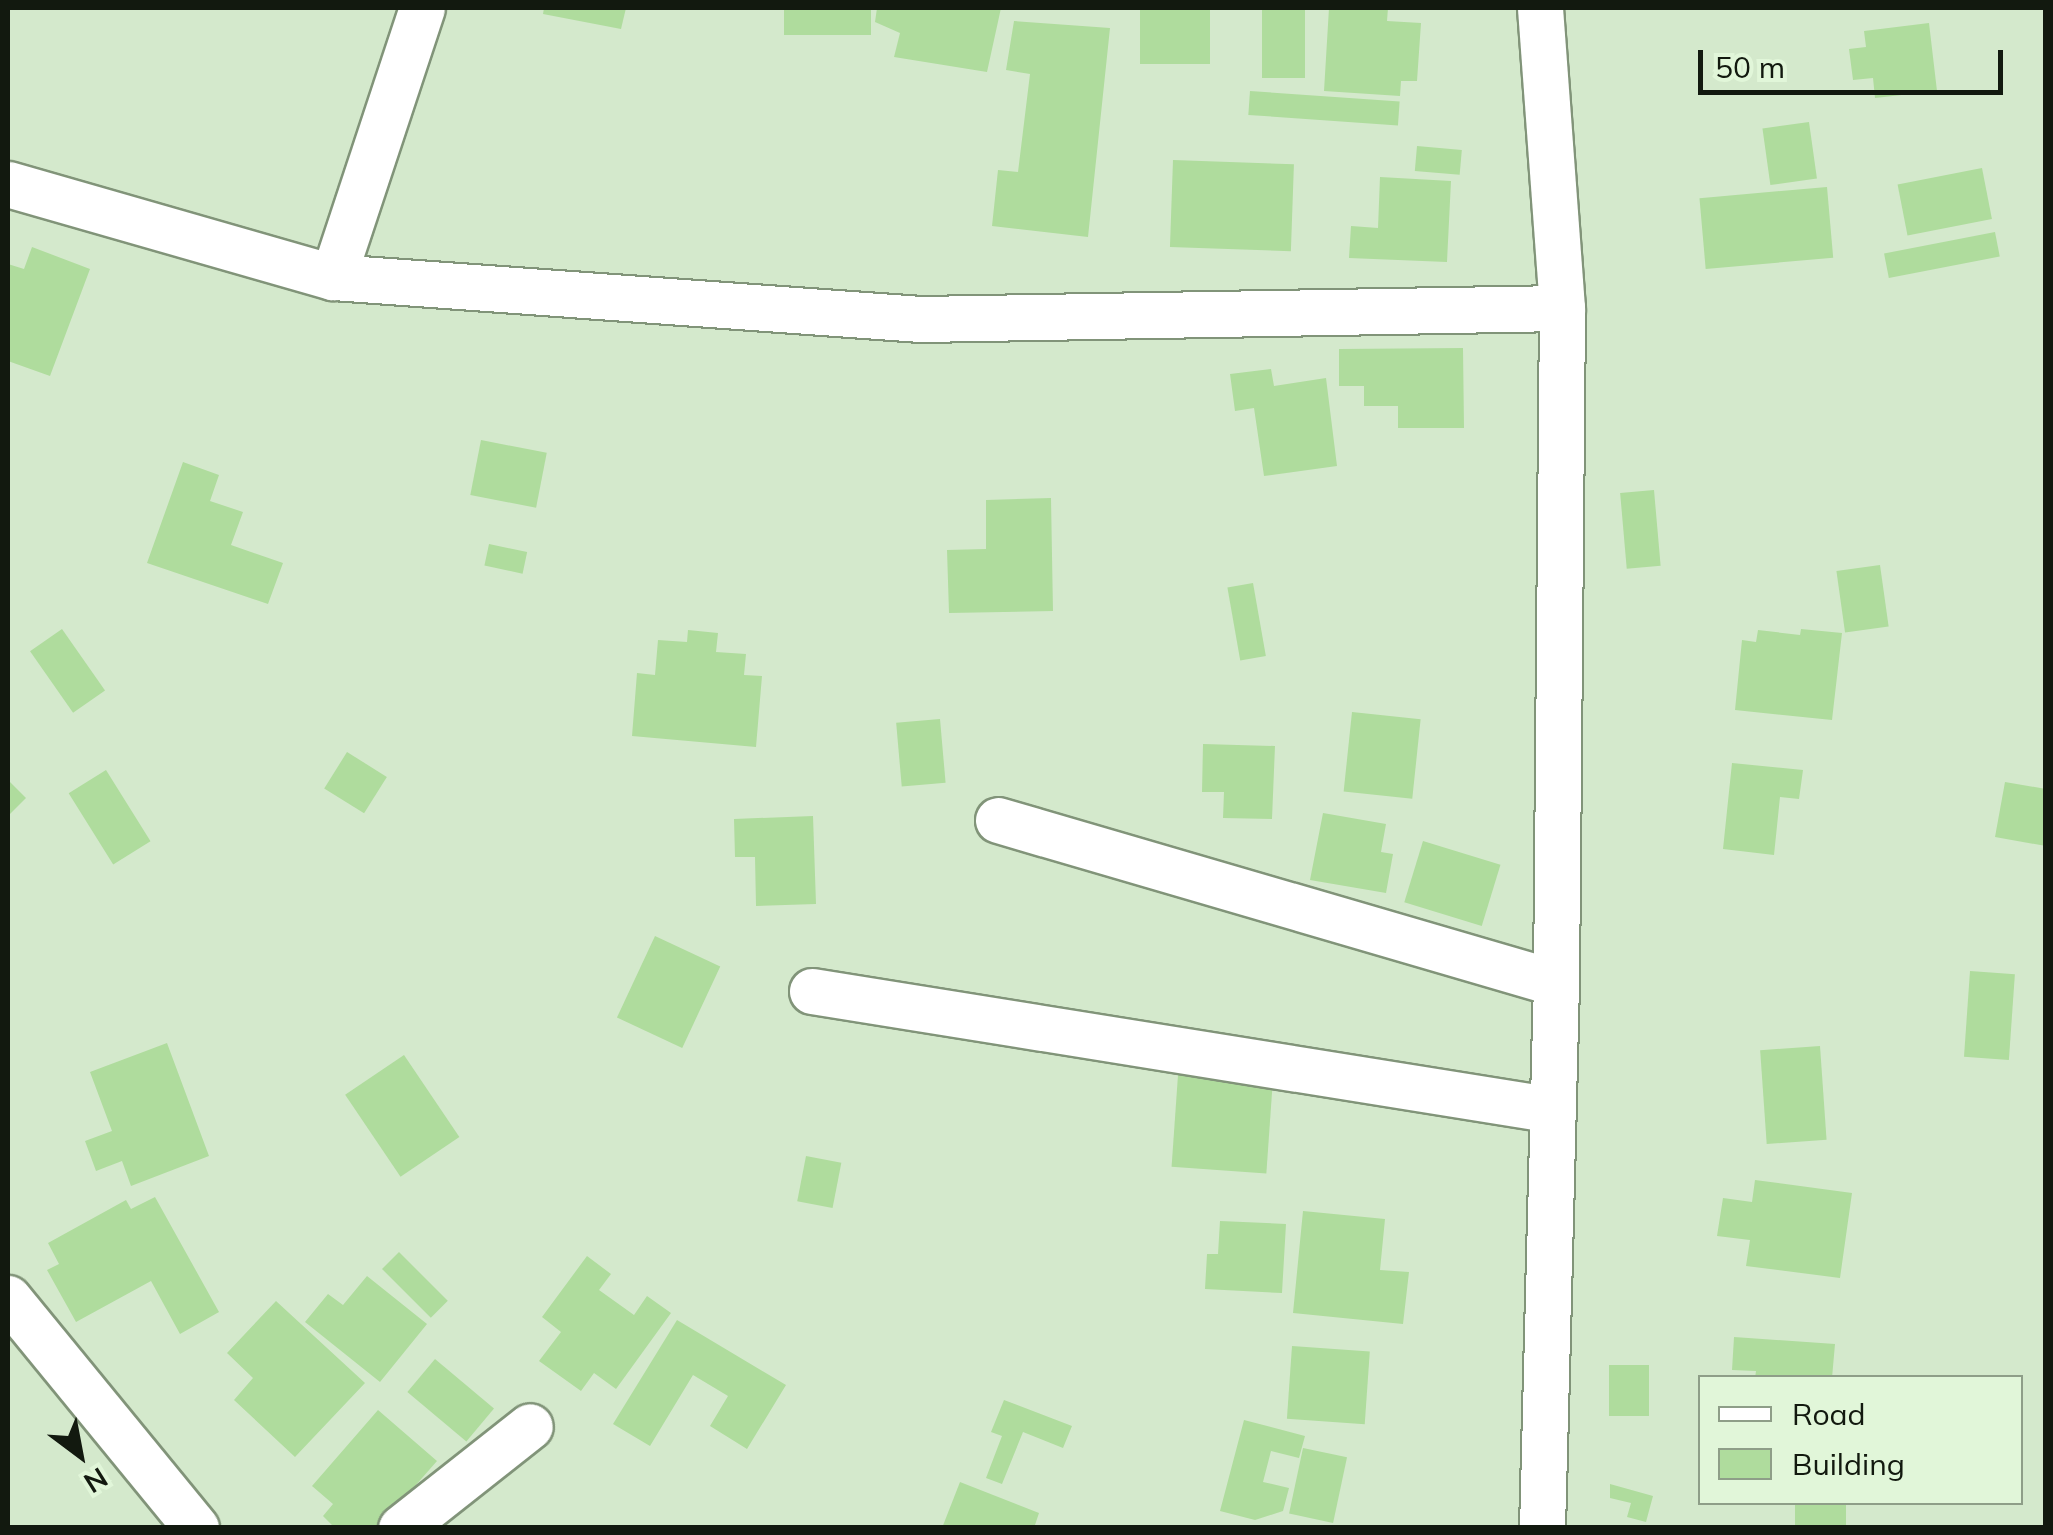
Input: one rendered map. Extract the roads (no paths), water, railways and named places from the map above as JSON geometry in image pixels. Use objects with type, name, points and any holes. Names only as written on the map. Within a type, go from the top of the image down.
[{"type":"street","points":[[332,277],[422,8]]},
{"type":"street","points":[[1540,8],[1562,308],[1556,984],[1542,1528]]},
{"type":"street","points":[[8,184],[332,277],[920,319],[1562,308]]},
{"type":"street","points":[[998,820],[1556,984]]},
{"type":"street","points":[[812,991],[1553,1110]]},
{"type":"street","points":[[8,1298],[196,1528]]},
{"type":"street","points":[[401,1528],[530,1426]]}]
